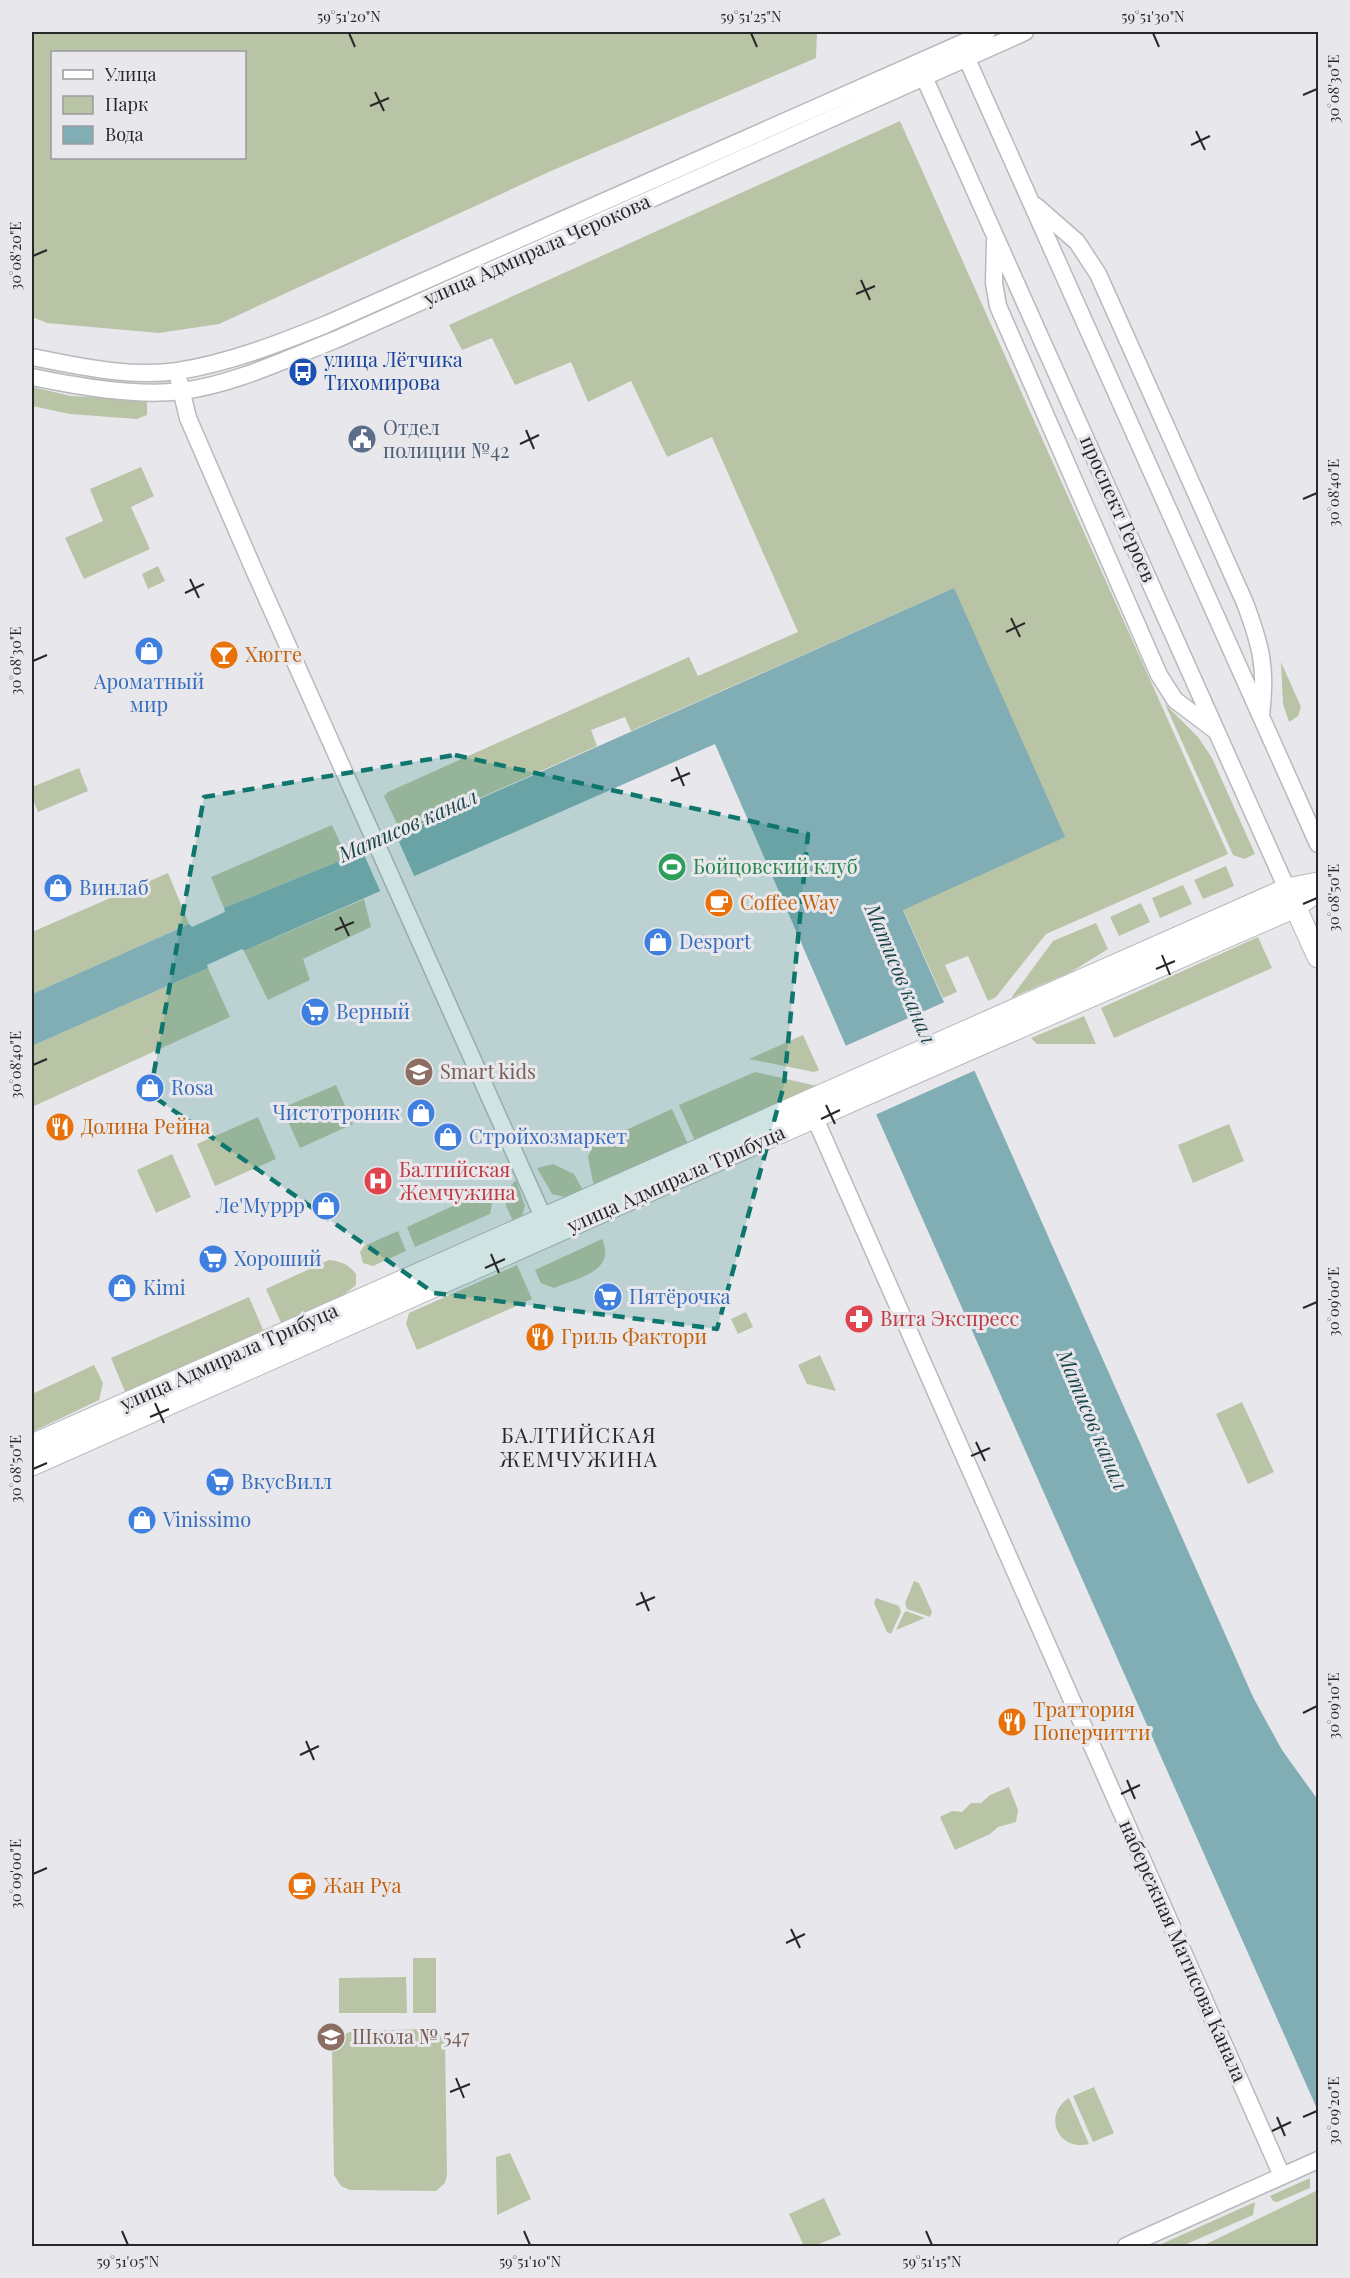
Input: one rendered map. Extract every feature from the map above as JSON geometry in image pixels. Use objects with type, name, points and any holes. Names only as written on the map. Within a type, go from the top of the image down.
[{"type":"street","name":"улица Адмирала Черокова","points":[[963,51],[987,32]]},
{"type":"street","name":"улица Адмирала Черокова","points":[[32,357],[90,368],[177,371],[253,352],[309,331],[963,51],[1025,32]]},
{"type":"street","points":[[963,51],[1318,844]]},
{"type":"street","name":"улица Адмирала Черокова","points":[[32,377],[89,388],[182,391],[251,372],[335,340],[921,69]]},
{"type":"street","name":"проспект Героев","points":[[921,69],[1318,957]]},
{"type":"street","points":[[1031,202],[1077,242],[1098,274],[1249,614],[1261,646],[1265,683],[1261,716]]},
{"type":"street","points":[[995,236],[994,283],[998,306],[1159,675],[1175,700],[1218,733]]},
{"type":"street","points":[[177,371],[188,418],[547,1226]]},
{"type":"street","name":"улица Адмирала Трибуца","points":[[32,1445],[547,1226],[1291,898],[1318,883]]},
{"type":"street","name":"улица Адмирала Трибуца","points":[[1291,898],[1318,891]]},
{"type":"street","name":"набережная Матисова Канала","points":[[811,1109],[1282,2176]]},
{"type":"street","name":"улица Адмирала Трибуца","points":[[32,1465],[547,1226]]},
{"type":"street","points":[[1126,2247],[1318,2160]]},
{"type":"highlighted area","points":[[455,755],[808,834],[784,1085],[717,1329],[434,1293],[150,1094],[204,797]]},
{"type":"green space","points":[[32,32],[817,32],[816,58],[551,171],[219,324],[159,333],[47,323],[32,317]]},
{"type":"green space","points":[[900,121],[1228,854],[1046,934],[996,997],[988,1001],[968,956],[945,965],[957,992],[943,998],[903,909],[954,588],[631,731],[625,717],[591,730],[597,746],[401,833],[384,796],[388,792],[689,657],[698,676],[798,632],[712,437],[667,457],[631,381],[588,402],[571,362],[515,385],[492,338],[462,350],[449,325]]},
{"type":"green space","points":[[32,387],[71,396],[147,400],[147,415],[137,419],[70,414],[32,406]]},
{"type":"green space","points":[[141,467],[154,496],[131,507],[150,549],[84,579],[65,538],[103,521],[90,489]]},
{"type":"green space","points":[[158,566],[165,581],[148,589],[142,574]]},
{"type":"green space","points":[[1281,662],[1301,707],[1298,716],[1289,722],[1283,704]]},
{"type":"green space","points":[[1165,704],[1198,737],[1212,758],[1255,854],[1244,859],[1233,855]]},
{"type":"green space","points":[[79,768],[88,791],[38,812],[32,797],[32,787]]},
{"type":"green space","points":[[332,825],[347,858],[224,908],[211,877]]},
{"type":"green space","points":[[1226,866],[1234,886],[1203,899],[1194,880]]},
{"type":"green space","points":[[168,873],[189,924],[32,994],[32,932]]},
{"type":"green space","points":[[1183,885],[1192,904],[1160,918],[1152,898]]},
{"type":"green space","points":[[364,899],[371,927],[303,959],[310,980],[268,1000],[244,951]]},
{"type":"green space","points":[[1141,903],[1150,922],[1119,936],[1110,917]]},
{"type":"green space","points":[[1096,923],[1108,949],[1071,972],[1011,998],[1053,941]]},
{"type":"green space","points":[[1258,937],[1272,968],[1114,1038],[1101,1008]]},
{"type":"green space","points":[[208,968],[230,1017],[32,1107],[32,1046]]},
{"type":"green space","points":[[1084,1016],[1096,1044],[1037,1044],[1031,1038]]},
{"type":"green space","points":[[803,1035],[819,1070],[814,1072],[749,1059]]},
{"type":"green space","points":[[755,1072],[817,1086],[695,1141],[679,1105]]},
{"type":"green space","points":[[336,1085],[353,1124],[300,1148],[282,1108]]},
{"type":"green space","points":[[672,1109],[688,1144],[594,1187],[588,1157],[593,1145]]},
{"type":"green space","points":[[258,1117],[276,1159],[215,1186],[197,1144]]},
{"type":"green space","points":[[1229,1124],[1244,1161],[1193,1183],[1178,1145]]},
{"type":"green space","points":[[172,1154],[191,1197],[156,1213],[137,1170]]},
{"type":"green space","points":[[553,1164],[574,1174],[584,1192],[569,1198],[552,1194],[537,1168]]},
{"type":"green space","points":[[516,1180],[525,1206],[521,1218],[513,1221],[506,1206],[505,1192]]},
{"type":"green space","points":[[479,1194],[485,1195],[492,1204],[490,1214],[415,1247],[407,1227]]},
{"type":"green space","points":[[398,1231],[406,1251],[373,1266],[363,1263],[360,1252],[364,1246]]},
{"type":"green space","points":[[602,1239],[605,1250],[604,1259],[593,1272],[554,1288],[541,1283],[535,1270]]},
{"type":"green space","points":[[329,1260],[341,1262],[351,1268],[356,1274],[356,1285],[336,1301],[282,1325],[266,1289]]},
{"type":"green space","points":[[517,1265],[532,1299],[417,1350],[406,1324],[409,1313]]},
{"type":"green space","points":[[249,1297],[264,1332],[126,1394],[111,1358]]},
{"type":"green space","points":[[746,1312],[753,1327],[738,1334],[731,1319]]},
{"type":"green space","points":[[820,1355],[836,1391],[807,1384],[798,1365]]},
{"type":"green space","points":[[94,1365],[103,1383],[99,1400],[32,1432],[32,1394]]},
{"type":"green space","points":[[1242,1402],[1274,1472],[1248,1484],[1216,1414]]},
{"type":"green space","points":[[914,1581],[919,1583],[932,1612],[930,1617],[907,1609],[905,1603]]},
{"type":"green space","points":[[876,1598],[899,1606],[901,1612],[891,1634],[887,1632],[874,1603]]},
{"type":"green space","points":[[906,1611],[925,1618],[896,1630],[904,1613]]},
{"type":"green space","points":[[1009,1787],[1018,1810],[1016,1822],[998,1827],[990,1834],[955,1850],[940,1817],[952,1811],[962,1812],[971,1803],[981,1803],[990,1795]]},
{"type":"green space","points":[[413,1958],[436,1958],[436,2013],[413,2013]]},
{"type":"green space","points":[[406,1977],[407,2013],[339,2013],[339,1978]]},
{"type":"green space","points":[[427,2029],[439,2034],[445,2043],[447,2175],[445,2183],[436,2191],[350,2190],[341,2186],[334,2175],[332,2047],[336,2038],[352,2031]]},
{"type":"green space","points":[[1094,2087],[1114,2133],[1093,2142],[1073,2096]]},
{"type":"green space","points":[[1069,2098],[1089,2144],[1069,2143],[1057,2130],[1056,2113]]},
{"type":"green space","points":[[510,2153],[531,2199],[497,2215],[496,2157]]},
{"type":"green space","points":[[1310,2178],[1310,2188],[1277,2202],[1273,2201],[1270,2196]]},
{"type":"green space","points":[[1318,2190],[1318,2246],[1202,2246]]},
{"type":"green space","points":[[824,2198],[841,2235],[814,2246],[804,2246],[789,2214]]},
{"type":"green space","points":[[1255,2202],[1253,2215],[1182,2246],[1157,2246]]},
{"type":"water","name":"Матисов канал","points":[[954,588],[1065,837],[903,910],[1253,1697],[1282,1750],[1318,1800],[1318,2111],[845,1044],[715,744],[244,951],[242,949],[207,965],[208,968],[32,1046],[32,994],[189,924],[192,927],[225,912],[224,908],[347,858]]},
{"type":"pier","points":[[395,833],[416,880],[382,895],[361,848]]},
{"type":"pier","points":[[947,1001],[978,1069],[875,1115],[843,1047]]},
{"type":"place","name":"улица Лётчика Тихомирова","points":[[303,372]]},
{"type":"place","name":"Отдел полиции №42","points":[[362,439]]},
{"type":"place","name":"Ароматный мир","points":[[149,651]]},
{"type":"place","name":"Хюгге","points":[[224,655]]},
{"type":"place","name":"Бойцовский клуб","points":[[672,867]]},
{"type":"place","name":"Винлаб","points":[[58,888]]},
{"type":"place","name":"Coffee Way","points":[[719,903]]},
{"type":"place","name":"Desport","points":[[658,942]]},
{"type":"place","name":"Верный","points":[[315,1012]]},
{"type":"place","name":"Smart kids","points":[[419,1072]]},
{"type":"place","name":"Rosa","points":[[150,1088]]},
{"type":"place","name":"Чистотроник","points":[[421,1113]]},
{"type":"place","name":"Долина Рейна","points":[[60,1127]]},
{"type":"place","name":"Стройхозмаркет","points":[[448,1137]]},
{"type":"place","name":"Балтийская Жемчужина","points":[[378,1181]]},
{"type":"place","name":"Ле'Муррр","points":[[326,1206]]},
{"type":"place","name":"Хороший","points":[[213,1259]]},
{"type":"place","name":"Kimi","points":[[122,1288]]},
{"type":"place","name":"Пятёрочка","points":[[608,1297]]},
{"type":"place","name":"Вита Экспресс","points":[[859,1319]]},
{"type":"place","name":"Гриль Фактори","points":[[540,1337]]},
{"type":"place","name":"ВкусВилл","points":[[220,1482]]},
{"type":"place","name":"Vinissimo","points":[[142,1520]]},
{"type":"place","name":"Траттория Поперчитти","points":[[1012,1722]]},
{"type":"place","name":"Жан Руа","points":[[302,1886]]},
{"type":"place","name":"Школа № 547","points":[[331,2037]]},
{"type":"district","name":"БАЛТИЙСКАЯ ЖЕМЧУЖИНА","points":[[579,1448]]}]
